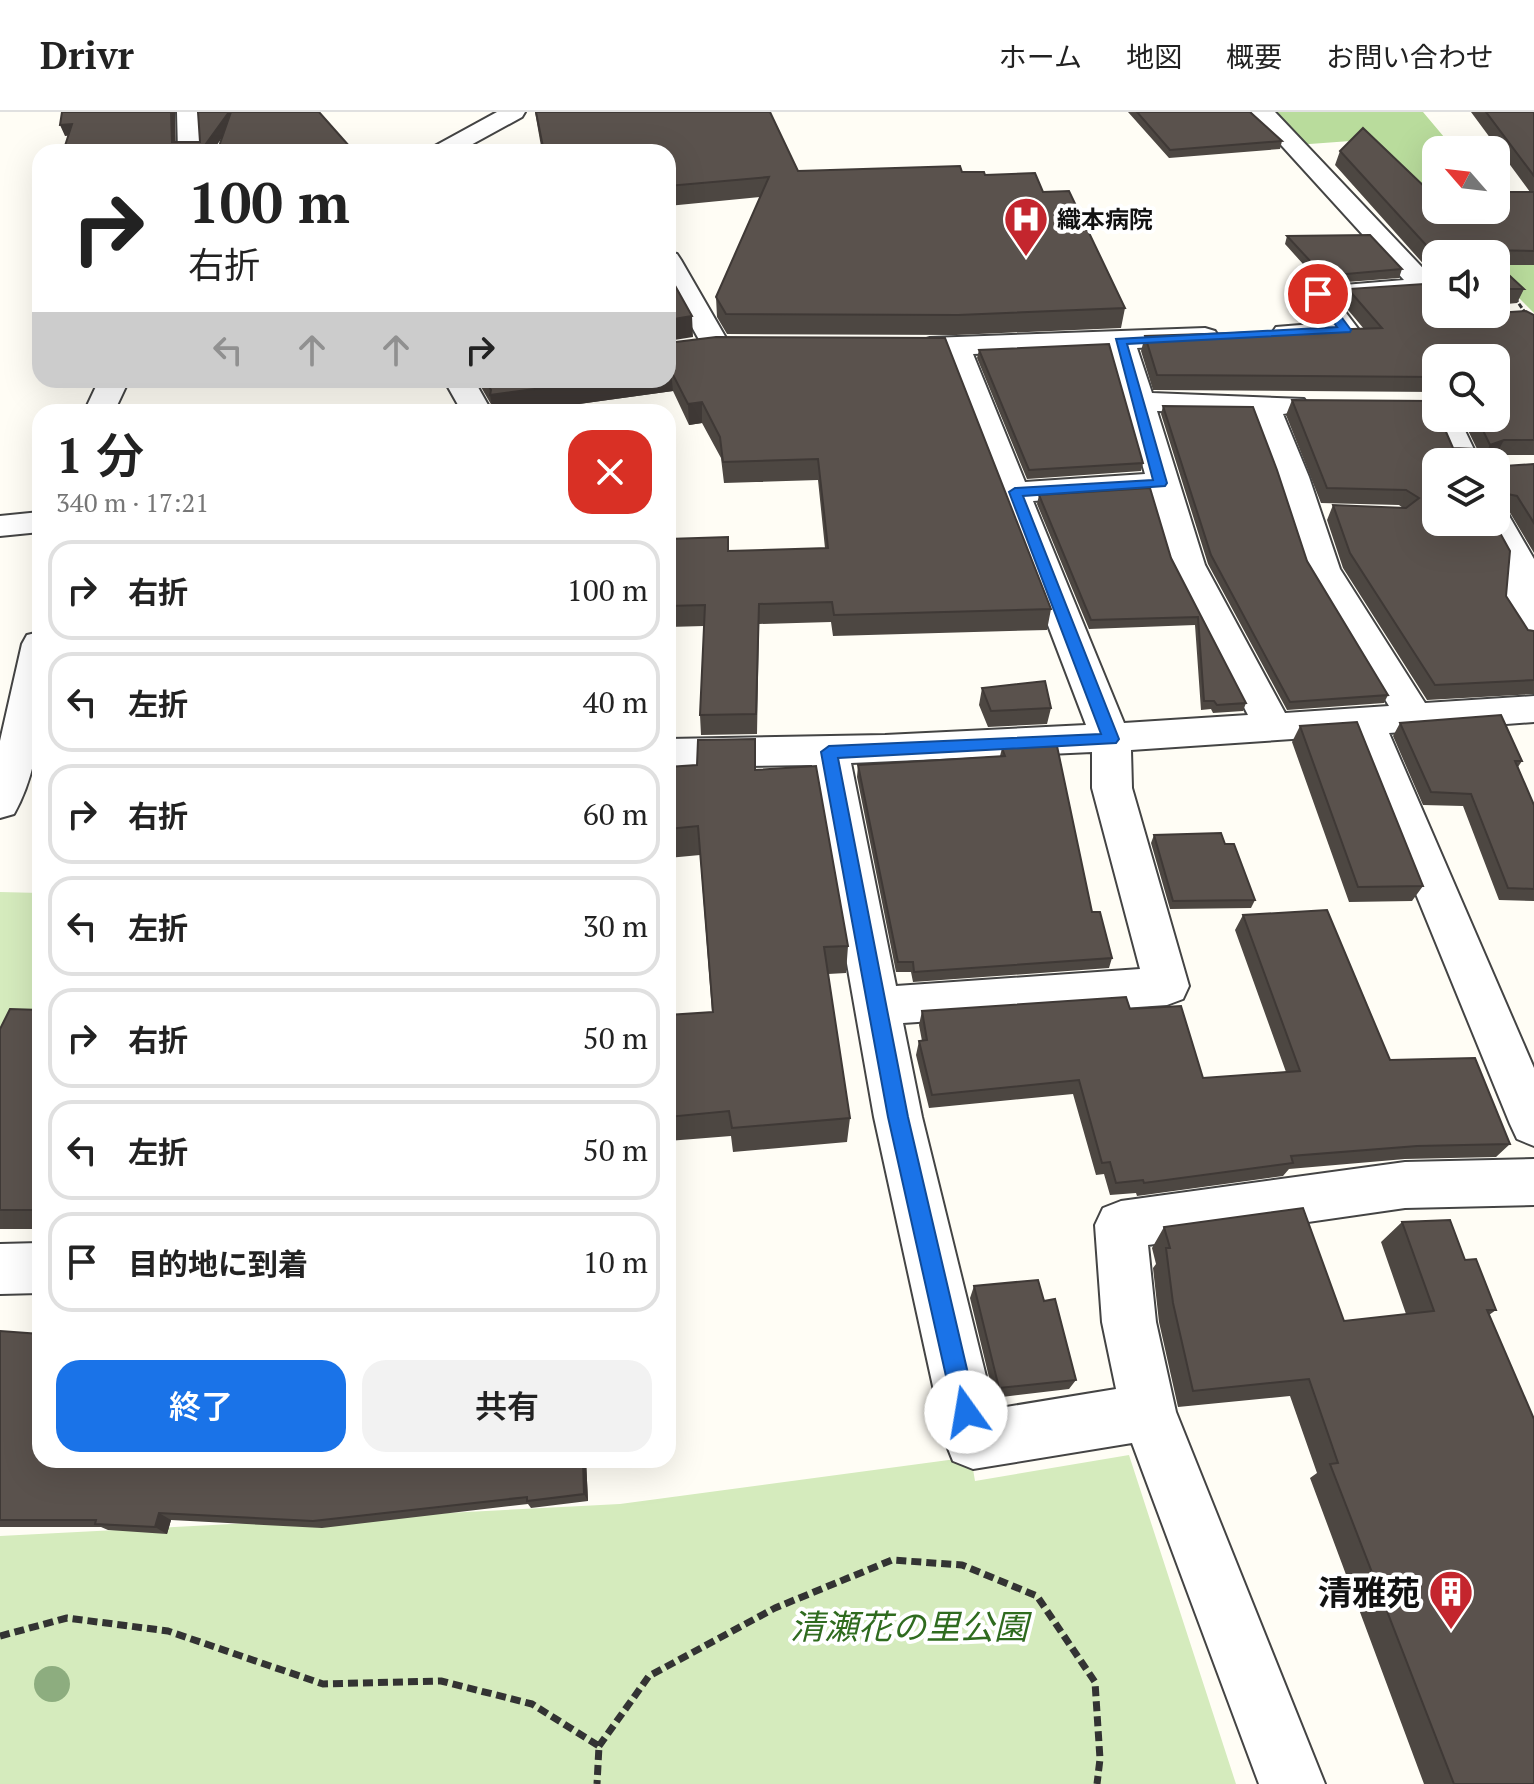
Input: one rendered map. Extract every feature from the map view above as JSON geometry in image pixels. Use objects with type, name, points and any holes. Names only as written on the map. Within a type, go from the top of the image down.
[{"type":"street","points":[[188,112],[190,144]]},
{"type":"street","points":[[456,144],[514,112]]},
{"type":"street","points":[[1262,112],[1422,282]]},
{"type":"street","points":[[676,279],[704,347],[746,345]]},
{"type":"street","points":[[1255,334],[1345,330],[1318,294],[1422,292]]},
{"type":"street","points":[[1510,306],[1519,304]]},
{"type":"street","points":[[896,347],[1225,336]]},
{"type":"street","points":[[1121,341],[1188,565],[1272,725]]},
{"type":"street","points":[[876,1006],[1167,986],[1112,788],[1111,739],[956,347]]},
{"type":"street","points":[[1139,402],[1327,404]]},
{"type":"street","points":[[1264,405],[1293,477],[1323,569],[1390,673],[1414,717]]},
{"type":"street","points":[[1015,492],[1161,483]]},
{"type":"street","points":[[0,526],[32,523]]},
{"type":"street","points":[[1504,536],[1521,566],[1518,610],[1534,635]]},
{"type":"street","points":[[676,753],[829,752],[1111,739],[1272,725],[1534,709]]},
{"type":"street","points":[[1364,720],[1534,1124]]},
{"type":"street","points":[[0,803],[28,761],[32,722]]},
{"type":"street","points":[[829,752],[898,1117],[973,1441],[1148,1412]]},
{"type":"street","points":[[1292,1784],[1148,1412],[1129,1322],[1121,1225],[1405,1185],[1534,1182]]},
{"type":"street","points":[[0,1269],[32,1268]]},
{"type":"path","points":[[597,1784],[599,1746],[649,1676],[775,1608],[892,1560],[962,1565],[1037,1596],[1095,1682],[1100,1759],[1097,1784]]},
{"type":"path","points":[[0,1636],[67,1618],[168,1631],[323,1684],[441,1681],[532,1704],[599,1746]]},
{"type":"green space","points":[[1266,112],[1423,112],[1443,136],[1422,136],[1422,199],[1364,140],[1296,145]]},
{"type":"green space","points":[[1510,222],[1534,243],[1534,313],[1510,289],[1510,240],[1462,240],[1447,224]]},
{"type":"green space","points":[[0,892],[32,893],[32,1071],[0,1071]]},
{"type":"green space","name":"清瀬花の里公園","points":[[1129,1455],[1236,1784],[0,1784],[0,1536],[620,1504],[971,1457],[975,1481]]},
{"type":"building","points":[[62,112],[171,112],[172,142],[200,142],[198,112],[229,112],[206,144],[66,144],[72,124],[60,125]]},
{"type":"building","points":[[231,112],[319,112],[347,144],[220,144]]},
{"type":"building","points":[[536,112],[770,112],[798,171],[960,166],[962,172],[984,172],[985,175],[1035,173],[1043,192],[1069,191],[1125,308],[958,315],[726,314],[716,297],[769,177],[676,185],[676,144],[542,144]]},
{"type":"building","points":[[1137,112],[1250,112],[1282,141],[1170,150]]},
{"type":"building","points":[[1486,112],[1534,112],[1534,176],[1510,144],[1510,136],[1504,136]]},
{"type":"building","points":[[1363,128],[1422,184],[1422,224],[1510,224],[1510,192],[1534,192],[1534,251],[1510,251],[1510,240],[1422,241],[1340,151]]},
{"type":"building","points":[[1370,235],[1402,269],[1324,276],[1287,236]]},
{"type":"building","points":[[1510,276],[1524,289],[1510,289]]},
{"type":"building","points":[[1422,284],[1422,328],[1510,328],[1510,312],[1526,311],[1534,315],[1534,440],[1504,440],[1490,445],[1484,432],[1510,432],[1510,344],[1422,344],[1422,377],[1157,375],[1145,336],[1382,328],[1348,289]]},
{"type":"building","points":[[676,287],[692,316],[676,319]]},
{"type":"building","points":[[716,337],[945,338],[1051,609],[834,615],[832,602],[759,604],[756,714],[700,715],[705,605],[676,606],[676,539],[728,537],[728,551],[828,548],[818,459],[723,462],[720,437],[702,402],[688,404],[676,381],[676,342]]},
{"type":"building","points":[[1109,344],[1143,463],[1029,470],[979,350]]},
{"type":"building","points":[[490,388],[543,388],[490,395]]},
{"type":"building","points":[[1292,400],[1422,401],[1422,432],[1446,432],[1453,448],[1422,448],[1422,536],[1502,536],[1510,551],[1506,596],[1528,630],[1534,631],[1534,680],[1435,685],[1350,553],[1333,505],[1406,508],[1419,498],[1406,490],[1327,488]]},
{"type":"building","points":[[1163,406],[1253,407],[1307,561],[1388,695],[1290,702],[1211,555]]},
{"type":"building","points":[[1534,464],[1534,523],[1517,496],[1510,495],[1510,466]]},
{"type":"building","points":[[1150,488],[1171,558],[1246,703],[1217,705],[1214,701],[1204,701],[1198,617],[1091,620],[1039,495]]},
{"type":"building","points":[[1045,681],[1051,708],[991,711],[982,688]]},
{"type":"building","points":[[1501,715],[1522,761],[1515,761],[1534,805],[1534,889],[1508,888],[1471,794],[1431,792],[1400,723]]},
{"type":"building","points":[[1357,722],[1423,886],[1358,887],[1300,726]]},
{"type":"building","points":[[755,739],[755,770],[816,766],[848,946],[824,947],[850,1118],[732,1128],[729,1111],[676,1116],[676,1014],[713,1012],[698,826],[676,828],[676,766],[697,765],[698,740]]},
{"type":"building","points":[[1057,746],[1092,912],[1100,912],[1112,958],[914,972],[913,962],[898,962],[858,765],[1005,756],[1002,748]]},
{"type":"building","points":[[1221,833],[1225,844],[1234,844],[1255,900],[1173,901],[1154,835]]},
{"type":"building","points":[[1327,910],[1390,1060],[1475,1058],[1510,1144],[1417,1146],[1291,1156],[1293,1163],[1144,1183],[1143,1180],[1116,1183],[1110,1162],[1102,1163],[1079,1080],[932,1095],[919,1041],[927,1040],[922,1011],[1126,997],[1130,1009],[1181,1006],[1203,1078],[1300,1071],[1243,915]]},
{"type":"building","points":[[10,1009],[32,1010],[32,1210],[0,1210],[0,1029]]},
{"type":"building","points":[[1303,1208],[1344,1321],[1434,1311],[1402,1222],[1450,1220],[1465,1260],[1476,1259],[1496,1310],[1487,1310],[1534,1419],[1534,1784],[1454,1784],[1330,1464],[1338,1463],[1309,1379],[1193,1391],[1173,1303],[1166,1248],[1170,1248],[1164,1227]]},
{"type":"building","points":[[1038,1280],[1044,1301],[1055,1299],[1076,1380],[999,1388],[974,1286]]},
{"type":"building","points":[[0,1331],[32,1333],[32,1468],[583,1468],[584,1494],[527,1501],[527,1497],[313,1521],[159,1513],[155,1527],[95,1524],[96,1520],[0,1520]]},
{"type":"place","name":"織本病院","points":[[1026,258]]},
{"type":"place","name":"清雅苑","points":[[1451,1631]]},
{"type":"route","points":[[966,1412],[898,1117],[829,752],[1111,739],[1015,492],[1161,483],[1121,341],[1345,330],[1318,294]]}]
